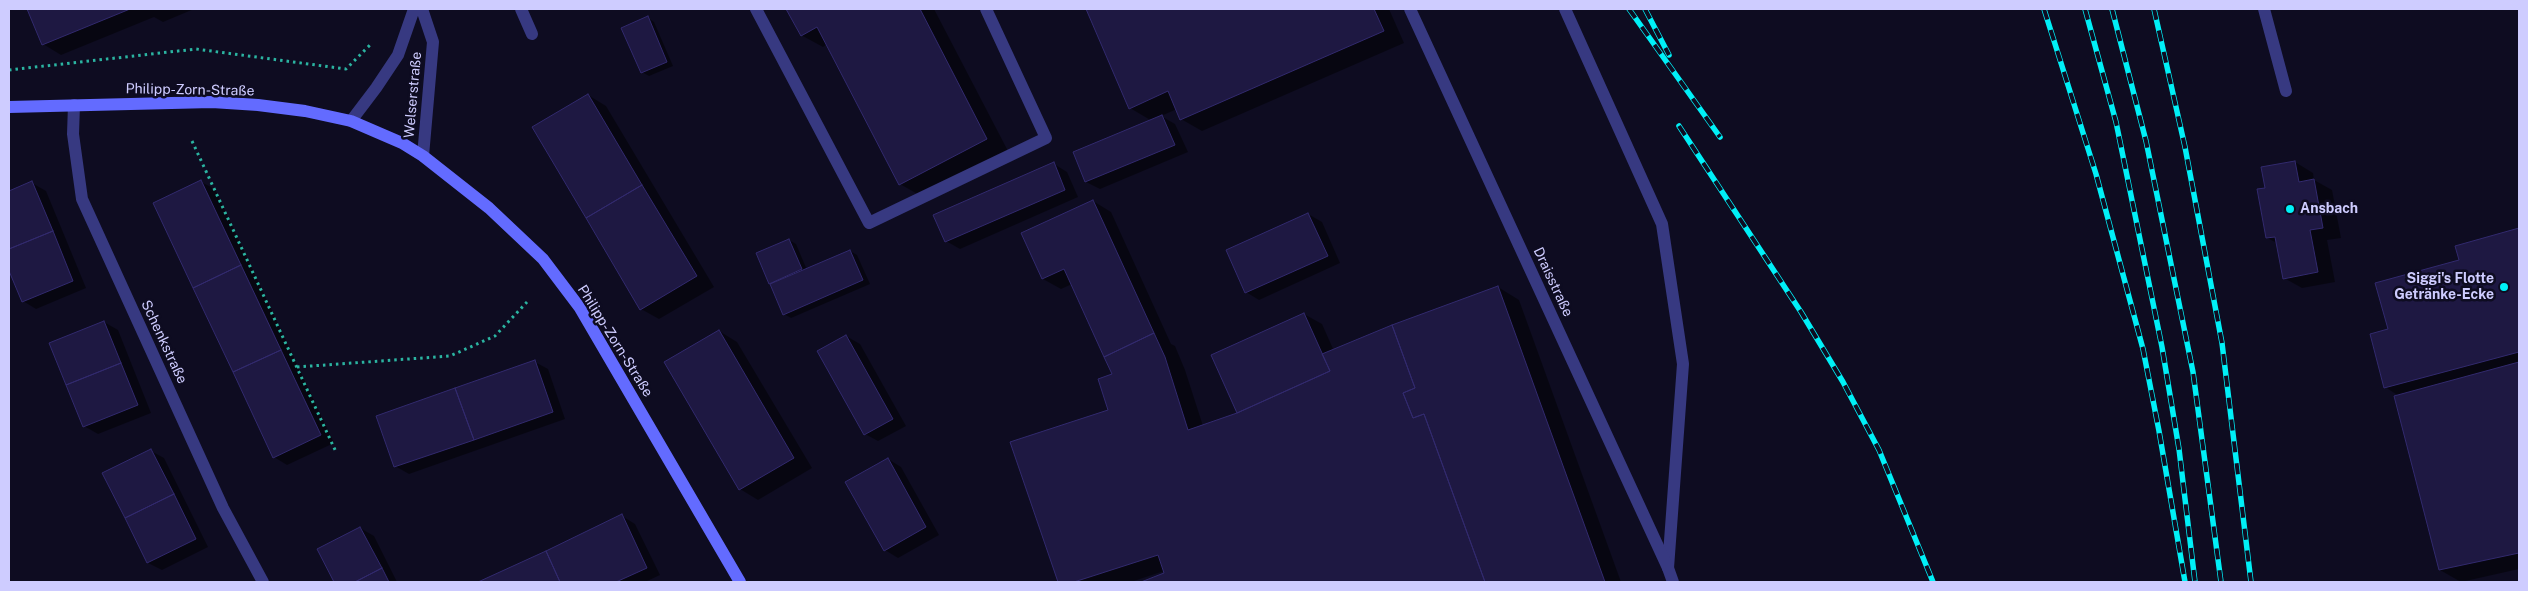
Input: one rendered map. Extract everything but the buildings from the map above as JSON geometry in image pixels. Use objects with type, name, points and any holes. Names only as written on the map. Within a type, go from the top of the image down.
[{"type":"main road","name":"Philipp-Zorn-Straße","points":[[9,107],[212,102],[305,111],[351,121],[402,143],[423,156],[489,208],[543,259],[580,308],[740,582]]},
{"type":"street","name":"Welserstraße","points":[[351,121],[398,55],[414,9]]},
{"type":"street","name":"Welserstraße","points":[[422,9],[433,42],[423,156]]},
{"type":"street","points":[[521,9],[532,34]]},
{"type":"street","points":[[756,9],[869,223],[1046,138],[986,9]]},
{"type":"street","name":"Draisstraße","points":[[1410,9],[1673,582]]},
{"type":"street","name":"Draisstraße","points":[[1565,9],[1662,224],[1683,364],[1668,568]]},
{"type":"street","points":[[2264,9],[2286,91]]},
{"type":"street","name":"Schenkstraße","points":[[74,104],[73,134],[82,199],[223,508],[263,582]]},
{"type":"path","points":[[9,70],[196,49],[346,69],[370,45]]},
{"type":"path","points":[[192,141],[336,452]]},
{"type":"path","points":[[297,367],[450,356],[495,336],[527,302]]},
{"type":"railway","points":[[1629,9],[1720,137]]},
{"type":"railway","points":[[1645,9],[1669,55]]},
{"type":"railway","points":[[2044,9],[2096,174],[2143,349],[2185,582]]},
{"type":"railway","points":[[2085,9],[2116,122],[2162,347],[2179,449],[2195,582]]},
{"type":"railway","points":[[2112,9],[2146,141],[2193,372],[2221,582]]},
{"type":"railway","points":[[2154,9],[2185,147],[2222,343],[2251,582]]},
{"type":"railway","points":[[1679,126],[1801,312],[1843,382],[1879,450],[1933,582]]},
{"type":"place","name":"Ansbach","points":[[2290,209]]},
{"type":"place","name":"Siggi's Flotte Getränke-Ecke","points":[[2504,287]]}]
